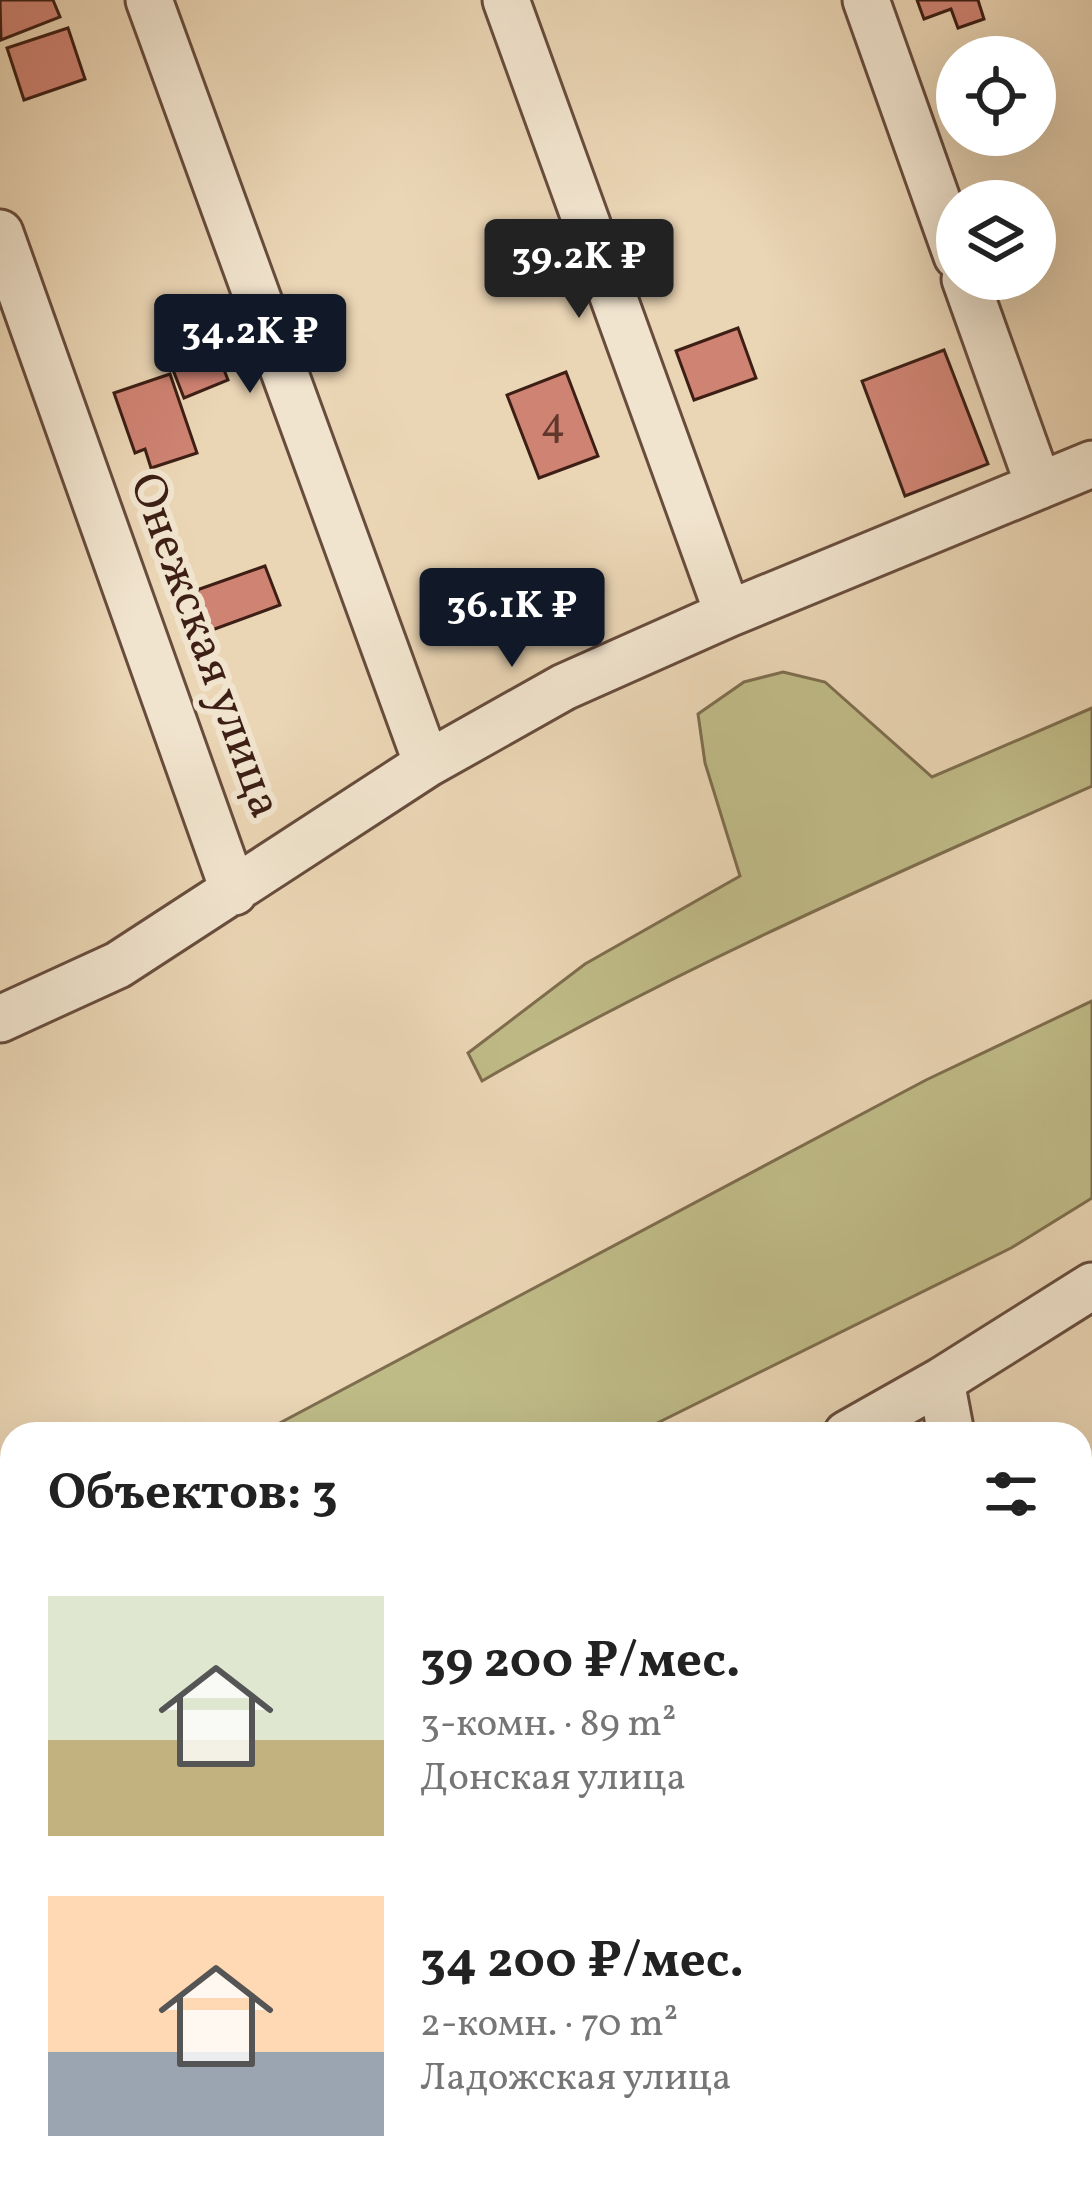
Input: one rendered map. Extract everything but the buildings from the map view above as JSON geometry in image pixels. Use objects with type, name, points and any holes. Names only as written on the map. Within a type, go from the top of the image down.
[{"type":"street","points":[[149,0],[427,764]]},
{"type":"street","points":[[506,0],[728,614]]},
{"type":"street","points":[[866,0],[936,197]]},
{"type":"street","name":"Онежская улица","points":[[0,233],[234,892]]},
{"type":"street","points":[[973,300],[1039,486]]},
{"type":"street","points":[[0,1019],[118,965],[427,764],[564,687],[1092,464]]},
{"type":"street","points":[[869,1422],[1092,1286]]},
{"type":"street","points":[[941,1382],[949,1422]]},
{"type":"shaded area","points":[[783,672],[825,682],[932,777],[1092,708],[1092,786],[707,962],[482,1081],[468,1053],[585,964],[740,876],[705,763],[698,714],[744,682]]},
{"type":"shaded area","points":[[1092,1001],[1092,1198],[1011,1248],[659,1422],[282,1422],[926,1080]]}]
